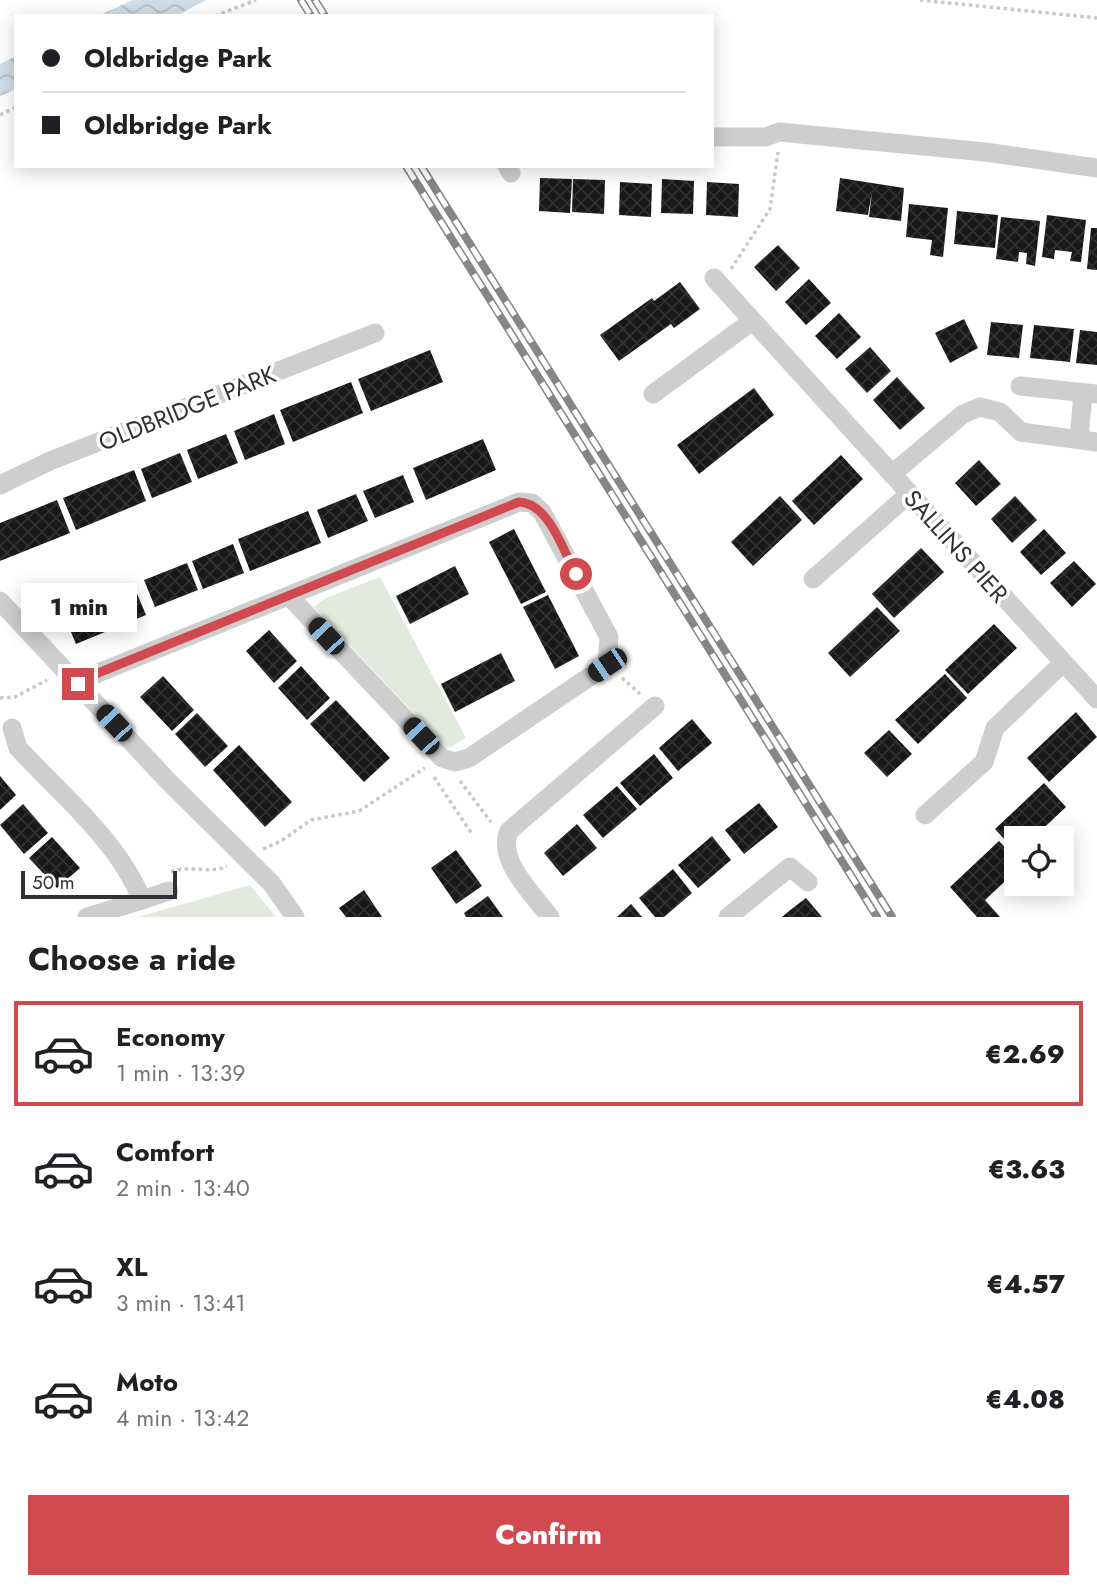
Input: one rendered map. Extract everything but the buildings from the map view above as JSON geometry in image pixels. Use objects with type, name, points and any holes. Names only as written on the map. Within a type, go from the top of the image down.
[{"type":"street","points":[[714,137],[766,136],[779,132],[985,152],[1097,168]]},
{"type":"street","points":[[714,278],[751,322],[892,474]]},
{"type":"street","points":[[653,394],[751,322]]},
{"type":"street","name":"OLDBRIDGE PARK","points":[[0,485],[50,461],[375,333]]},
{"type":"street","points":[[1020,386],[1090,394],[1088,441]]},
{"type":"street","name":"SALLINS PIER","points":[[1088,441],[1021,432],[1000,412],[980,407],[963,414],[892,474],[1097,699]]},
{"type":"street","points":[[813,579],[909,494]]},
{"type":"street","points":[[78,684],[98,673],[519,502],[532,503],[542,512],[609,637],[607,665],[469,758],[455,762],[436,760],[289,596]]},
{"type":"street","points":[[0,601],[272,884],[295,917]]},
{"type":"street","points":[[925,815],[984,762],[995,729],[1063,663]]},
{"type":"street","points":[[550,917],[512,864],[505,841],[518,823],[655,706]]},
{"type":"street","points":[[12,728],[18,748],[113,850],[139,893]]},
{"type":"street","points":[[728,917],[790,867],[808,882]]},
{"type":"street","points":[[88,917],[139,893],[169,891]]},
{"type":"path","points":[[220,14],[256,0]]},
{"type":"path","points":[[920,0],[1097,18]]},
{"type":"path","points":[[714,278],[730,271],[770,209],[779,132]]},
{"type":"path","points":[[607,665],[655,706]]},
{"type":"path","points":[[0,698],[15,697],[34,689],[62,668]]},
{"type":"path","points":[[436,760],[472,834]]},
{"type":"path","points":[[436,760],[505,841]]},
{"type":"path","points":[[139,893],[183,867],[220,870],[281,841],[311,820],[359,811],[436,760]]},
{"type":"shaded area","points":[[380,577],[466,738],[447,749],[314,607],[326,598]]},
{"type":"shaded area","points":[[250,885],[276,917],[138,917]]},
{"type":"water","points":[[133,0],[206,0],[180,14],[102,14]]},
{"type":"water","points":[[14,57],[14,90],[0,96],[0,64]]},
{"type":"railway","points":[[301,0],[310,14]]},
{"type":"railway","points":[[315,0],[324,14]]},
{"type":"railway","points":[[407,168],[877,917]]},
{"type":"railway","points":[[422,168],[892,917]]},
{"type":"route","points":[[78,684],[98,673],[519,502],[532,503],[542,512],[576,574]]}]
